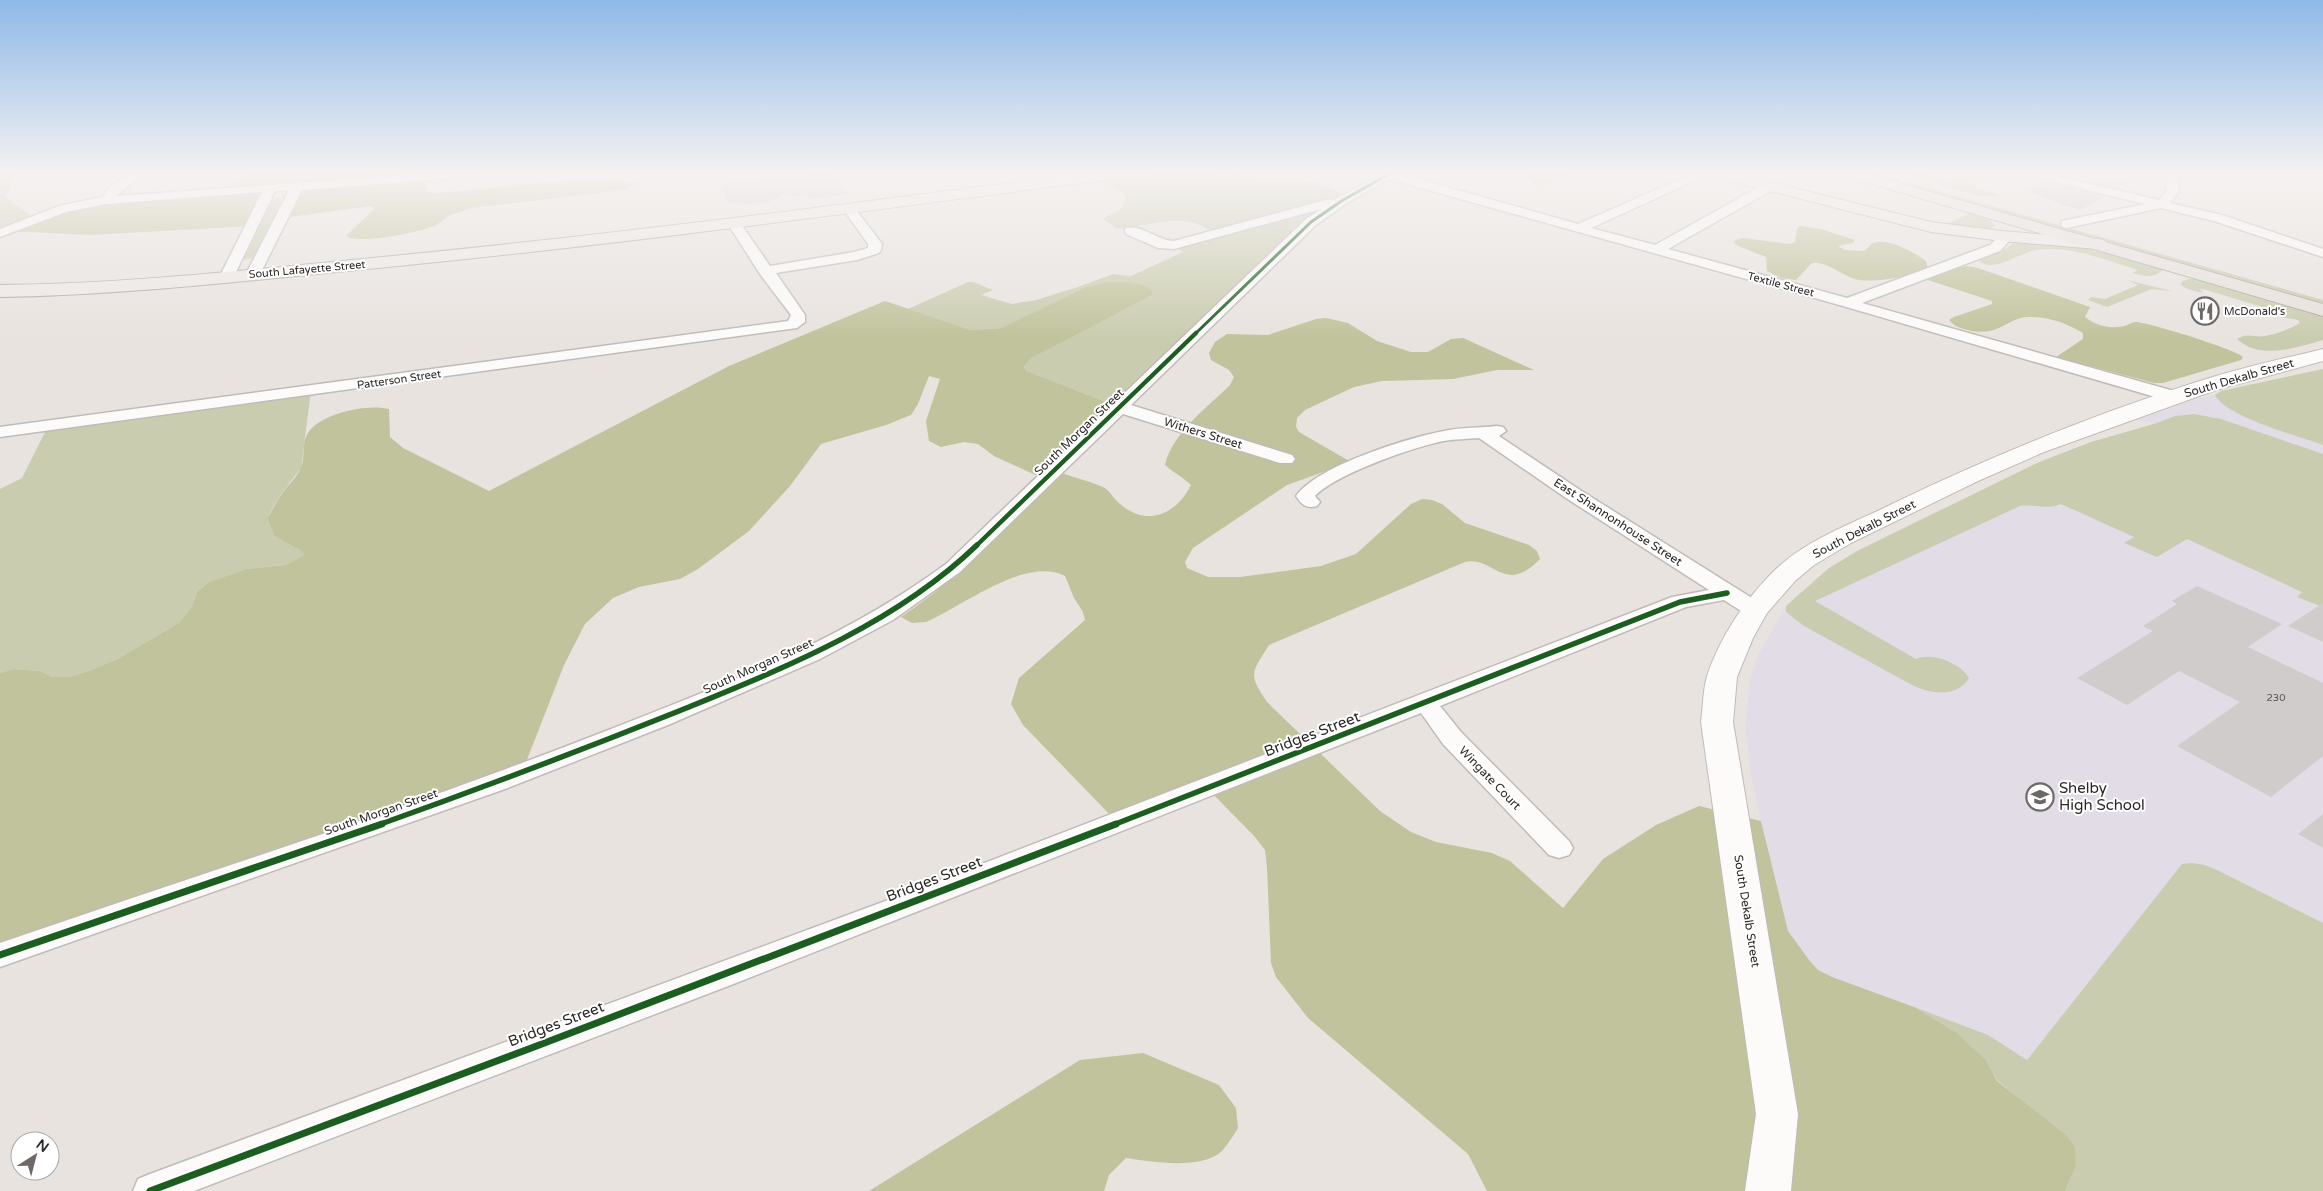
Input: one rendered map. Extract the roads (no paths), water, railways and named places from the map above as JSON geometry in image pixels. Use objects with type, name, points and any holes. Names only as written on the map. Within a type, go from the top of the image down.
[{"type":"highway","points":[[2044,229],[2323,310]]},
{"type":"highway","points":[[2083,229],[2323,296]]},
{"type":"main road","name":"South Lafayette Street","points":[[0,291],[82,289],[253,274],[692,229]]},
{"type":"main road","points":[[1951,229],[2002,236],[2101,244]]},
{"type":"main road","points":[[2002,236],[2008,229]]},
{"type":"main road","name":"South Dekalb Street","points":[[1768,1191],[1777,1114],[1753,950],[1716,722],[1722,677],[1739,638],[1741,601],[1842,538],[1970,476],[2036,447],[2208,385],[2323,355]]},
{"type":"street","points":[[227,276],[249,229]]},
{"type":"street","points":[[253,274],[276,229]]},
{"type":"street","points":[[737,229],[765,271],[857,256],[874,250],[875,244],[863,229]]},
{"type":"street","points":[[1131,231],[1163,245],[1174,245],[1236,229]]},
{"type":"street","name":"South Morgan Street","points":[[0,955],[520,775],[758,678],[848,636],[905,604],[953,568],[1304,229]]},
{"type":"street","name":"Textile Street","points":[[1582,229],[2175,397]]},
{"type":"street","points":[[1657,250],[1695,229]]},
{"type":"street","points":[[2247,229],[2323,253]]},
{"type":"street","points":[[1848,303],[1987,251],[2002,241],[2002,236]]},
{"type":"street","name":"Patterson Street","points":[[0,432],[765,330],[785,327],[797,322],[798,315],[765,271]]},
{"type":"street","name":"Withers Street","points":[[1119,407],[1286,459]]},
{"type":"street","name":"East Shannonhouse Street","points":[[1310,502],[1305,496],[1314,486],[1371,459],[1418,442],[1443,436],[1492,432],[1741,601]]},
{"type":"street","name":"Bridges Street","points":[[150,1191],[408,1095],[1426,703],[1680,602],[1741,601]]},
{"type":"street","name":"Wingate Court","points":[[1426,703],[1452,738],[1559,848]]},
{"type":"place","name":"McDonald's","points":[[2205,311]]},
{"type":"place","name":"Shelby High School","points":[[2040,797]]}]
